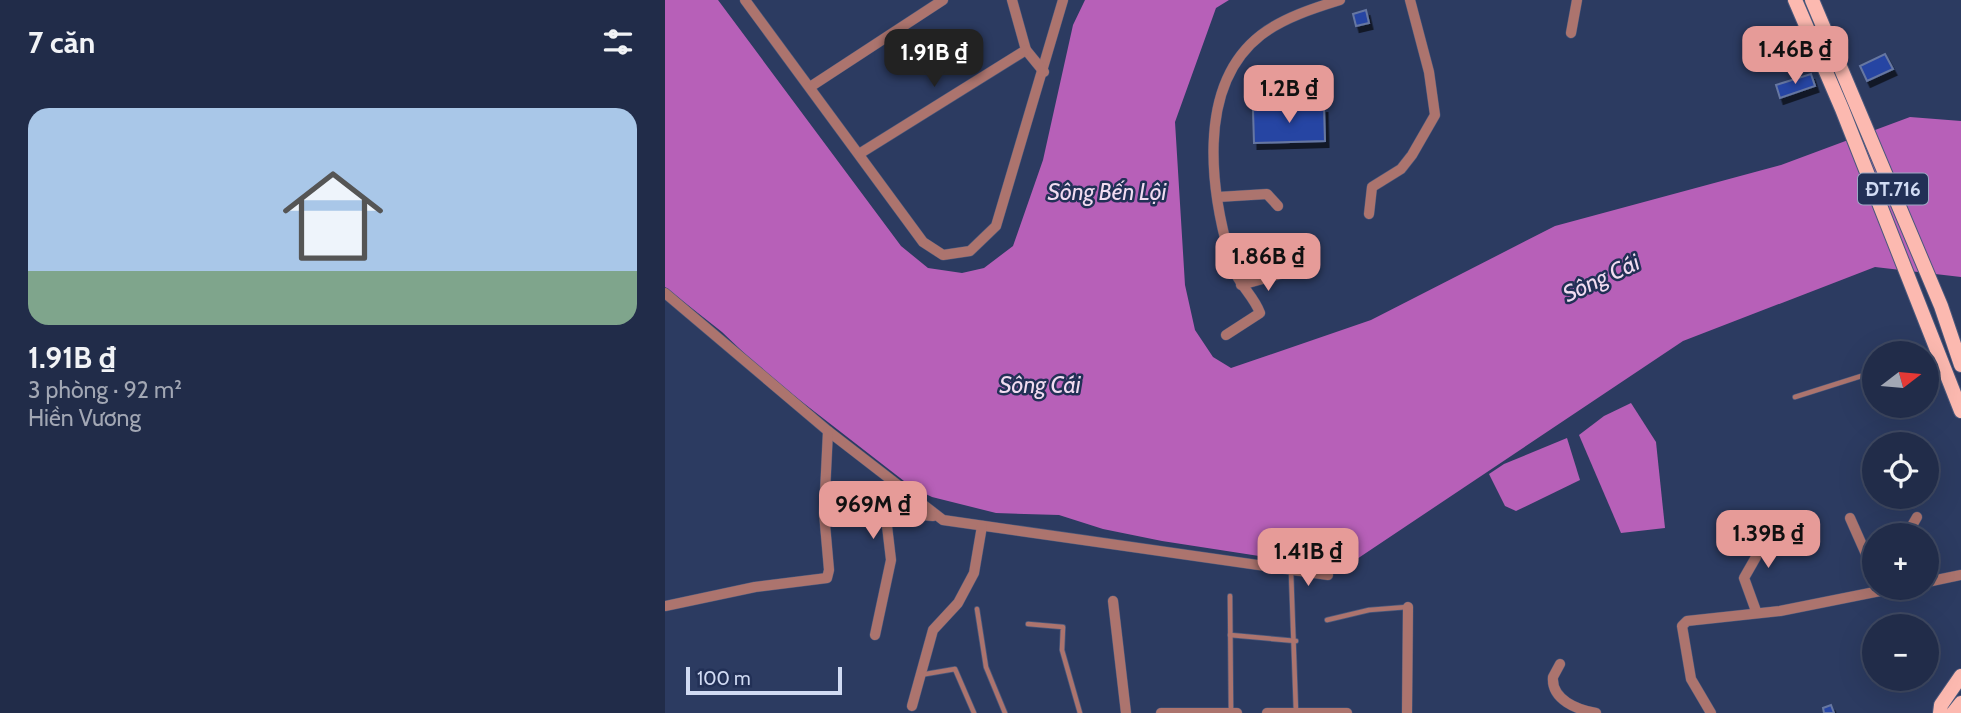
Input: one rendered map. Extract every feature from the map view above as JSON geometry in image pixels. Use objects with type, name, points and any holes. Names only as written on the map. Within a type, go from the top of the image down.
[{"type":"main road","name":"ĐT.716","points":[[1795,0],[1924,312],[1930,341]]},
{"type":"main road","name":"ĐT.716","points":[[1812,0],[1845,72],[1941,306],[1961,365]]},
{"type":"main road","name":"ĐT.716","points":[[1939,366],[1961,411]]},
{"type":"main road","points":[[1940,713],[1941,705],[1961,676]]},
{"type":"main road","points":[[1954,713],[1961,703]]},
{"type":"street","points":[[745,0],[892,201],[934,252],[943,255],[970,251],[996,226],[1044,72],[1063,0]]},
{"type":"street","points":[[810,87],[943,0]]},
{"type":"street","points":[[1012,0],[1026,50],[1044,72]]},
{"type":"street","points":[[1226,335],[1260,313],[1233,269],[1218,197],[1214,160],[1217,114],[1225,85],[1237,63],[1256,39],[1269,29],[1340,0]]},
{"type":"street","points":[[1369,214],[1372,187],[1401,169],[1435,115],[1429,72],[1410,0]]},
{"type":"street","points":[[1571,33],[1577,0]]},
{"type":"street","points":[[859,154],[1026,50]]},
{"type":"street","points":[[1218,197],[1267,194],[1278,206]]},
{"type":"street","points":[[1241,285],[1287,272]]},
{"type":"street","points":[[665,293],[828,431],[873,464],[934,516]]},
{"type":"street","points":[[665,606],[755,587],[827,578],[829,570],[824,513],[828,431]]},
{"type":"street","points":[[875,635],[891,560],[887,526],[892,517],[901,512],[1328,575]]},
{"type":"street","points":[[1914,523],[1917,517]]},
{"type":"street","points":[[1850,518],[1862,545]]},
{"type":"street","points":[[912,706],[933,630],[958,603],[974,573],[982,526]]},
{"type":"street","points":[[1751,537],[1756,557],[1744,578],[1756,611]]},
{"type":"street","points":[[1939,580],[1961,575]]},
{"type":"street","points":[[1711,713],[1691,679],[1682,626],[1687,621],[1756,611],[1780,611],[1862,593]]},
{"type":"street","points":[[1113,601],[1126,713]]},
{"type":"street","points":[[1407,713],[1408,607]]},
{"type":"street","points":[[1560,664],[1553,677],[1557,692],[1576,710],[1597,713]]},
{"type":"street","points":[[1161,713],[1237,713]]},
{"type":"street","points":[[1266,713],[1347,713]]},
{"type":"lane","points":[[1795,397],[1862,376]]},
{"type":"lane","points":[[1291,571],[1296,641],[1296,713]]},
{"type":"lane","points":[[1226,713],[1230,596]]},
{"type":"lane","points":[[1327,620],[1369,610],[1408,607]]},
{"type":"lane","points":[[977,609],[986,667],[1005,713]]},
{"type":"lane","points":[[1028,624],[1063,627],[1062,650],[1080,713]]},
{"type":"lane","points":[[1230,635],[1296,641]]},
{"type":"lane","points":[[920,675],[955,669],[974,713]]},
{"type":"water","name":"Sông Cái","points":[[665,0],[718,0],[901,246],[928,268],[962,273],[984,268],[1013,246],[1043,160],[1073,25],[1085,0],[1229,0],[1216,8],[1175,122],[1185,285],[1195,330],[1213,357],[1231,368],[1371,320],[1555,226],[1781,165],[1910,117],[1961,121],[1961,277],[1875,267],[1683,341],[1342,569],[1162,541],[1103,529],[1059,515],[996,513],[932,497],[913,488],[766,374],[722,332],[665,287]]},
{"type":"water","points":[[1631,403],[1656,442],[1665,528],[1621,533],[1579,435],[1604,416]]},
{"type":"water","points":[[1567,438],[1580,480],[1516,511],[1505,506],[1489,474],[1504,464]]},
{"type":"building","points":[[1366,10],[1369,23],[1356,26],[1353,14]]},
{"type":"building","points":[[1885,54],[1893,69],[1867,81],[1860,66]]},
{"type":"building","points":[[1811,74],[1815,86],[1780,98],[1776,85]]},
{"type":"building","points":[[1324,107],[1325,141],[1254,143],[1253,110]]},
{"type":"building","points":[[1831,705],[1834,713],[1824,713],[1823,708]]},
{"type":"water label","name":"Sông Bến Lội","points":[[1107,192]]}]
